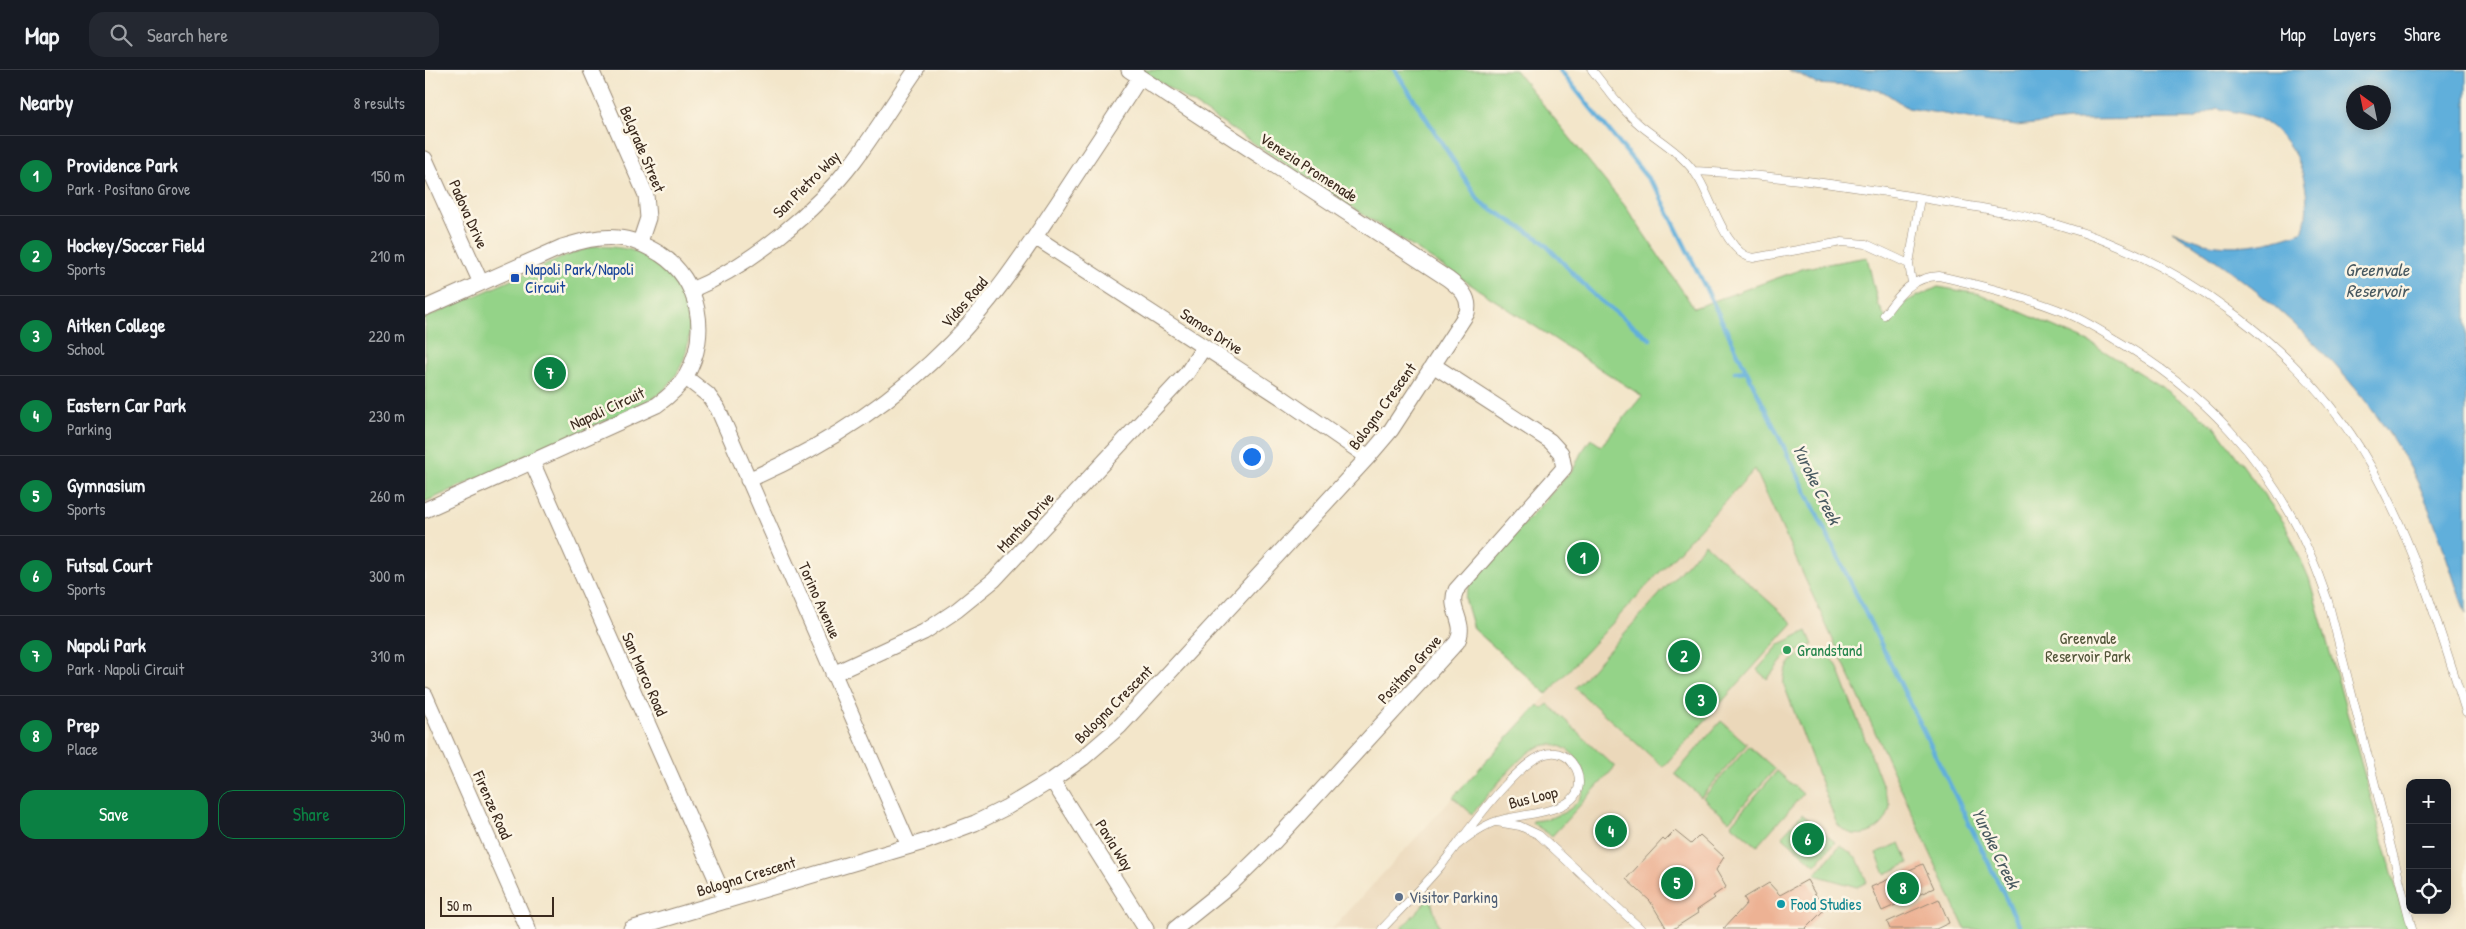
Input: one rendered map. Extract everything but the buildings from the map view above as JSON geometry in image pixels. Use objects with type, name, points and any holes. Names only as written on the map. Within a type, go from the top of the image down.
[{"type":"street","name":"Belgrade Street","points":[[591,70],[646,194],[648,218],[640,242]]},
{"type":"street","name":"San Pietro Way","points":[[691,290],[715,280],[770,243],[833,186],[854,161],[916,70]]},
{"type":"street","name":"Vidos Road","points":[[748,480],[782,465],[851,426],[919,373],[951,343],[1016,267],[1134,74]]},
{"type":"street","name":"Venezia Promenade","points":[[1134,74],[1448,279],[1459,287],[1467,298]]},
{"type":"street","name":"Padova Drive","points":[[425,159],[481,283]]},
{"type":"street","name":"Samos Drive","points":[[1035,237],[1368,457]]},
{"type":"street","name":"Napoli Circuit","points":[[425,308],[583,240],[619,238],[640,242],[668,259],[680,272],[691,290],[698,312],[698,341],[685,377],[670,395],[642,414],[425,510]]},
{"type":"street","name":"Bologna Crescent","points":[[631,929],[942,836],[975,823],[1007,807],[1052,780],[1083,758],[1120,726],[1391,430],[1467,313],[1469,306],[1467,298]]},
{"type":"street","name":"Mantua Drive","points":[[833,674],[923,632],[957,610],[994,580],[1187,373],[1204,347]]},
{"type":"street","name":"Positano Grove","points":[[1175,929],[1231,884],[1274,842],[1457,642],[1462,629],[1453,605],[1456,590],[1563,468],[1561,453],[1551,441],[1433,365]]},
{"type":"street","name":"Torino Avenue","points":[[685,377],[702,389],[715,403],[909,846]]},
{"type":"street","name":"San Marco Road","points":[[532,462],[726,901]]},
{"type":"street","name":"Firenze Road","points":[[425,696],[528,929]]},
{"type":"street","name":"Pavia Way","points":[[1052,780],[1146,929]]},
{"type":"lane","points":[[1592,70],[1640,125],[1677,151],[1695,171],[1734,247],[1747,257],[1753,258],[1842,242],[1866,244],[1909,264]]},
{"type":"lane","points":[[1695,171],[1855,186],[1995,210],[2056,224],[2144,259],[2216,301],[2272,345],[2297,368],[2332,410],[2369,462],[2397,515],[2417,564],[2466,712]]},
{"type":"lane","points":[[1912,283],[1909,264],[1920,198]]},
{"type":"lane","points":[[1884,315],[1904,289],[1912,283],[1930,276],[1968,282],[2060,310],[2093,326],[2172,375],[2223,422],[2262,470],[2309,551],[2328,601],[2412,929]]},
{"type":"lane","name":"Bus Loop","points":[[1555,753],[1566,758],[1574,765],[1579,787],[1576,794],[1567,804],[1551,810],[1494,822],[1455,847],[1482,812],[1535,757],[1555,753]]},
{"type":"lane","points":[[1494,822],[1520,826],[1539,835],[1641,929]]},
{"type":"lane","points":[[1382,929],[1455,847]]},
{"type":"shaded area","points":[[1755,469],[1965,929],[1332,929]]},
{"type":"green space","name":"Greenvale Reservoir Park","points":[[1141,70],[1515,70],[1625,206],[1694,308],[1805,268],[1867,257],[1878,304],[1890,325],[1905,302],[1938,287],[1980,294],[2091,343],[2168,391],[2216,428],[2285,524],[2309,578],[2408,929],[1965,929],[1755,469],[1547,694],[1474,629],[1465,598],[1470,584],[1574,468],[1581,453],[1591,439],[1601,446],[1642,396]]},
{"type":"green space","points":[[595,246],[623,248],[640,253],[659,264],[673,279],[683,296],[688,315],[689,335],[685,355],[677,373],[661,393],[645,403],[425,502],[425,318],[573,253]]},
{"type":"green space","points":[[1705,544],[1793,623],[1663,767],[1575,688]]},
{"type":"green space","name":"Grandstand","points":[[1807,631],[1813,645],[1786,656],[1767,679],[1757,670],[1780,644]]},
{"type":"green space","points":[[1814,651],[1825,653],[1836,663],[1890,805],[1888,815],[1883,823],[1868,833],[1860,835],[1851,833],[1843,829],[1836,822],[1784,685],[1785,672],[1791,661],[1801,654]]},
{"type":"green space","points":[[1548,704],[1615,767],[1552,836],[1532,823],[1533,821],[1560,815],[1576,803],[1584,789],[1584,774],[1578,760],[1567,749],[1552,745],[1536,748],[1529,752],[1503,778],[1472,814],[1453,797],[1538,705],[1542,709]]},
{"type":"green space","points":[[1721,721],[1747,744],[1701,797],[1675,774]]},
{"type":"green space","points":[[1749,746],[1775,769],[1729,821],[1703,798]]},
{"type":"green space","points":[[1777,771],[1803,794],[1757,846],[1731,824]]},
{"type":"green space","points":[[1802,814],[1835,842],[1815,865],[1782,836]]},
{"type":"green space","points":[[1900,843],[1909,863],[1885,874],[1876,853]]},
{"type":"green space","points":[[1840,845],[1857,858],[1867,882],[1857,887],[1815,875]]},
{"type":"green space","points":[[1430,897],[1439,929],[1401,929]]},
{"type":"water","name":"Greenvale Reservoir","points":[[1787,70],[2466,70],[2466,614],[2420,486],[2389,433],[2364,399],[2306,335],[2274,306],[2207,254],[2172,231],[2205,243],[2229,246],[2267,242],[2303,231],[2307,201],[2302,171],[2288,143],[2265,122],[2255,117],[2217,108],[2194,119],[2069,120],[2016,126],[1908,108],[1884,92],[1863,87],[1816,84],[1801,75]]},
{"type":"waterway","points":[[1395,70],[1480,202],[1541,240],[1595,296],[1650,339]]},
{"type":"waterway","name":"Yuroke Creek","points":[[1560,70],[1658,191],[2021,929]]},
{"type":"waterway","points":[[1735,372],[1746,371]]},
{"type":"place","name":"Napoli Park/Napoli Circuit","points":[[515,278]]},
{"type":"place","name":"Napoli Park","points":[[550,373]]},
{"type":"place","name":"Providence Park","points":[[1583,558]]},
{"type":"place","name":"Grandstand","points":[[1787,650]]},
{"type":"place","name":"Hockey/Soccer Field","points":[[1684,656]]},
{"type":"place","name":"Aitken College","points":[[1701,700]]},
{"type":"place","name":"Eastern Car Park","points":[[1611,831]]},
{"type":"place","name":"Futsal Court","points":[[1808,839]]},
{"type":"place","name":"Gymnasium","points":[[1677,883]]},
{"type":"place","name":"Prep","points":[[1903,888]]},
{"type":"place","name":"Visitor Parking","points":[[1399,897]]},
{"type":"place","name":"Food Studies","points":[[1781,904]]}]
